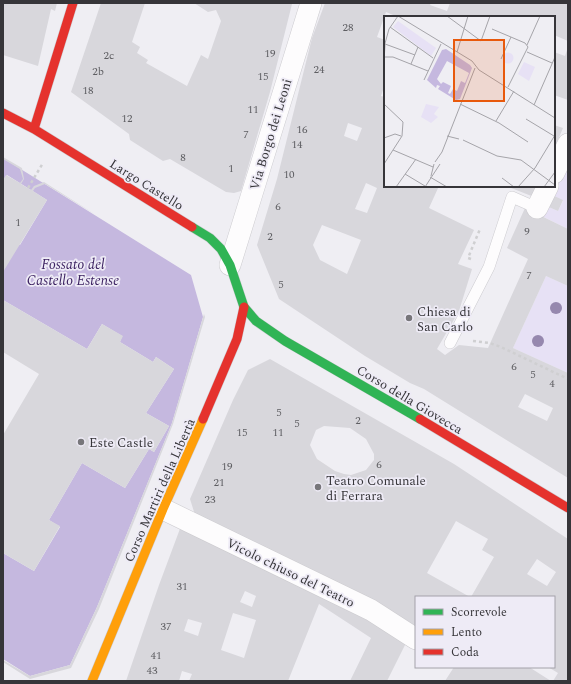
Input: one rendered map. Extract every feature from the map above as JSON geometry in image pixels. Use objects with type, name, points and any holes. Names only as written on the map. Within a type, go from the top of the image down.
[{"type":"street","points":[[34,129],[73,3]]},
{"type":"street","name":"Via Borgo dei Leoni","points":[[230,265],[308,4]]},
{"type":"street","name":"Largo Castello","points":[[3,113],[34,129],[210,238],[221,249],[230,265],[244,307]]},
{"type":"street","points":[[555,171],[568,144]]},
{"type":"street","points":[[538,208],[548,187]]},
{"type":"street","name":"Corso della Giovecca","points":[[244,307],[256,321],[285,341],[371,389],[568,508]]},
{"type":"street","name":"Corso Martiri della Libertà","points":[[92,681],[163,509],[228,362],[237,339],[244,307]]},
{"type":"street","name":"Vicolo chiuso del Teatro","points":[[163,509],[364,607],[415,638]]},
{"type":"lane","points":[[450,343],[489,267],[512,197],[538,208]]},
{"type":"path","points":[[28,188],[55,142]]},
{"type":"path","points":[[490,343],[568,379]]},
{"type":"shaded area","points":[[568,158],[568,229],[540,215],[544,205],[558,211],[563,201],[550,194],[554,187],[555,187],[555,184]]},
{"type":"shaded area","points":[[546,276],[568,286],[568,373],[513,348]]},
{"type":"water","name":"Fossato del Castello Estense","points":[[3,158],[191,275],[203,317],[172,423],[97,607],[70,665],[30,676],[3,659],[3,553],[34,571],[60,527],[49,520],[82,463],[125,488],[149,449],[154,452],[169,426],[146,413],[174,369],[156,357],[153,362],[120,342],[122,336],[102,324],[87,349],[3,300],[3,235],[20,245],[47,200],[7,175],[3,180]]},
{"type":"building","points":[[3,3],[57,3],[55,11],[51,9],[38,66],[3,55]]},
{"type":"building","points":[[101,3],[145,3],[132,42],[140,47],[137,53],[148,60],[146,63],[187,86],[201,55],[208,59],[221,21],[216,10],[208,12],[194,3],[292,4],[270,92],[241,191],[234,193],[226,192],[170,159],[163,161],[130,140],[129,134],[71,92]]},
{"type":"building","points":[[325,3],[431,3],[430,5],[447,11],[450,3],[568,3],[568,41],[555,35],[555,16],[396,16],[386,12],[377,37],[384,40],[384,87],[381,96],[384,97],[384,187],[439,187],[429,208],[474,230],[458,264],[472,269],[459,311],[437,349],[445,355],[459,345],[488,348],[528,259],[507,248],[525,208],[568,229],[568,286],[546,276],[513,348],[568,373],[568,478],[424,389],[410,383],[365,356],[279,299],[257,245],[277,179],[312,38]],"holes":[[[348,123],[362,128],[357,141],[344,136]],[[366,183],[377,188],[367,213],[355,209]],[[322,225],[361,240],[347,274],[320,260],[313,245]],[[525,394],[553,408],[547,421],[518,407]]]},
{"type":"building","points":[[568,47],[568,100],[555,95],[555,52],[565,56]]},
{"type":"building","points":[[555,125],[563,128],[555,147]]},
{"type":"building","points":[[3,157],[22,168],[24,179],[21,184],[31,190],[34,186],[44,182],[96,215],[45,184],[35,188],[33,191],[47,200],[3,272],[3,180],[6,175],[20,183],[23,179],[20,169],[3,159]]},
{"type":"building","points":[[509,187],[539,187],[534,197]]},
{"type":"building","points":[[550,194],[563,200],[558,211],[544,205]]},
{"type":"building","name":"Este Castle","points":[[3,300],[87,349],[102,324],[123,336],[120,342],[153,362],[156,357],[174,369],[146,413],[169,426],[154,452],[149,449],[125,488],[82,463],[49,520],[60,526],[34,571],[3,553],[3,435],[39,374],[3,352]]},
{"type":"building","points":[[204,314],[205,317],[173,424],[99,609],[71,668],[30,679],[3,662],[3,660],[30,676],[70,665],[97,607],[172,423]]},
{"type":"building","points":[[270,359],[454,464],[568,539],[568,681],[553,681],[558,673],[550,668],[555,668],[555,596],[472,596],[494,557],[482,550],[488,539],[456,521],[427,573],[468,596],[415,596],[415,634],[408,639],[387,681],[350,681],[371,638],[319,604],[288,681],[189,681],[192,674],[182,671],[179,681],[126,681],[181,526],[196,518],[190,499],[233,400],[248,370]],"holes":[[[324,426],[350,428],[366,439],[374,454],[374,460],[366,470],[351,475],[344,474],[335,471],[317,459],[310,445],[316,430]],[[537,559],[556,572],[547,586],[527,574]],[[245,591],[256,596],[252,607],[240,602]],[[233,613],[256,620],[244,658],[221,650]],[[188,619],[202,623],[198,636],[184,631]]]},
{"type":"building","points":[[453,668],[531,668],[551,681],[445,681]]},
{"type":"traffic: fast","points":[[192,227],[210,238],[221,249],[230,265],[244,307],[256,321],[285,341],[420,419]]},
{"type":"traffic: slow","points":[[92,681],[163,509],[203,419]]},
{"type":"traffic: jam","points":[[34,129],[73,3]]},
{"type":"traffic: jam","points":[[3,113],[34,129],[192,227]]},
{"type":"traffic: jam","points":[[203,419],[237,339],[244,307]]},
{"type":"traffic: jam","points":[[420,419],[568,508]]},
{"type":"place","name":"Chiesa di San Carlo","points":[[409,318]]},
{"type":"place","name":"Este Castle","points":[[81,442]]},
{"type":"place","name":"Teatro Comunale di Ferrara","points":[[318,487]]}]
